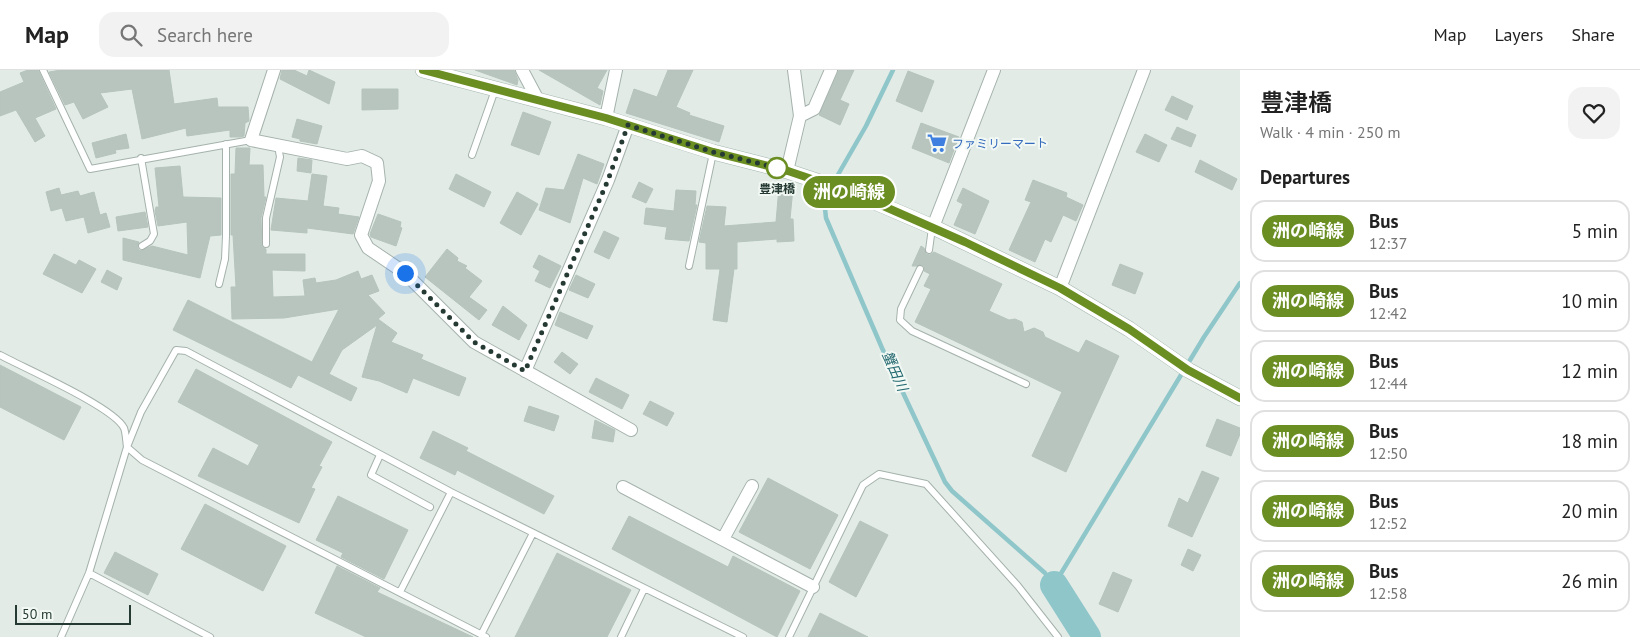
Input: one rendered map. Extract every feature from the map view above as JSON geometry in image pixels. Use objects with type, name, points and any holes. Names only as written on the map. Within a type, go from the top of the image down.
[{"type":"main road","points":[[423,70],[606,118],[713,152],[788,171],[828,184],[932,227],[1060,288],[1199,376],[1240,398]]},
{"type":"street","points":[[274,70],[252,140],[347,159],[362,156],[377,163],[379,181],[361,235],[368,248],[405,273],[474,342],[631,430]]},
{"type":"street","points":[[522,70],[538,100]]},
{"type":"street","points":[[606,118],[616,70]]},
{"type":"street","points":[[788,171],[800,116],[794,70]]},
{"type":"street","points":[[800,116],[814,110],[831,70]]},
{"type":"street","points":[[932,227],[994,70]]},
{"type":"street","points":[[1060,288],[1144,70]]},
{"type":"street","points":[[525,371],[608,180],[628,125]]},
{"type":"street","points":[[723,539],[752,486]]},
{"type":"street","points":[[623,487],[813,587]]},
{"type":"lane","points":[[43,70],[90,169],[140,158],[252,140]]},
{"type":"lane","points":[[472,155],[496,89]]},
{"type":"lane","points":[[219,284],[225,259],[226,144]]},
{"type":"lane","points":[[266,244],[266,218],[280,157],[278,144]]},
{"type":"lane","points":[[689,266],[713,152]]},
{"type":"lane","points":[[140,158],[154,234],[150,241],[142,246]]},
{"type":"lane","points":[[929,250],[932,227]]},
{"type":"lane","points":[[920,269],[901,309],[900,320],[912,331],[1026,384]]},
{"type":"lane","points":[[61,637],[89,572],[127,447],[142,412],[176,350],[186,351],[451,492],[743,637]]},
{"type":"lane","points":[[0,356],[71,391],[117,419],[124,428],[127,447],[142,460],[484,635],[533,533]]},
{"type":"lane","points":[[380,455],[371,475],[430,507]]},
{"type":"lane","points":[[789,637],[863,485],[879,474],[926,484],[1018,586],[1058,637]]},
{"type":"lane","points":[[400,592],[451,492]]},
{"type":"lane","points":[[89,572],[210,637]]},
{"type":"lane","points":[[621,637],[644,589]]},
{"type":"building","points":[[28,70],[38,70],[56,109],[35,118],[45,136],[35,142],[16,110],[0,116],[0,92],[24,82],[20,73]]},
{"type":"building","points":[[61,70],[169,70],[174,104],[217,98],[218,107],[248,107],[249,121],[245,123],[244,136],[240,137],[230,137],[230,130],[187,136],[186,128],[142,139],[132,89],[100,93],[108,107],[83,119],[74,102],[65,105],[49,72]]},
{"type":"building","points":[[282,70],[294,70],[307,76],[309,70],[335,82],[329,104],[280,79]]},
{"type":"building","points":[[475,70],[514,70],[518,80],[517,85]]},
{"type":"building","points":[[539,70],[607,70],[597,88],[603,91],[600,105]]},
{"type":"building","points":[[668,70],[693,70],[676,107],[690,113],[689,115],[724,126],[719,142],[626,113],[634,89],[657,97]]},
{"type":"building","points":[[839,70],[854,70],[840,100],[849,104],[840,125],[819,115]]},
{"type":"building","points":[[908,71],[934,81],[922,112],[896,101]]},
{"type":"building","points":[[362,89],[398,89],[398,109],[362,110]]},
{"type":"building","points":[[1172,96],[1193,106],[1187,120],[1165,110]]},
{"type":"building","points":[[523,112],[551,122],[539,155],[511,145]]},
{"type":"building","points":[[297,119],[322,126],[317,144],[300,141],[300,139],[292,137]]},
{"type":"building","name":"ファミリーマート","points":[[921,123],[959,137],[949,163],[912,148]]},
{"type":"building","points":[[1177,127],[1196,135],[1191,147],[1171,139]]},
{"type":"building","points":[[126,134],[129,148],[115,150],[116,153],[96,158],[92,143]]},
{"type":"building","points":[[1145,134],[1167,145],[1159,162],[1136,152]]},
{"type":"building","points":[[236,148],[250,148],[249,165],[263,165],[264,197],[266,197],[261,218],[262,247],[266,249],[266,254],[305,254],[305,271],[272,270],[273,297],[305,296],[303,280],[315,278],[316,283],[336,280],[358,271],[361,279],[372,275],[379,291],[368,295],[385,313],[378,319],[397,333],[391,342],[423,355],[421,359],[466,378],[459,396],[413,378],[407,393],[379,381],[362,377],[377,325],[342,350],[329,374],[357,388],[351,401],[298,375],[291,388],[173,330],[188,300],[312,362],[339,309],[284,318],[232,319],[231,287],[236,287],[233,235],[231,235],[231,174],[235,174]]},
{"type":"building","points":[[578,154],[604,164],[597,184],[583,178],[570,223],[539,210],[546,188],[564,190]]},
{"type":"building","points":[[298,158],[312,160],[311,173],[297,171]]},
{"type":"building","points":[[1200,160],[1237,179],[1232,190],[1195,172]]},
{"type":"building","points":[[180,166],[183,197],[221,198],[221,235],[210,236],[200,278],[123,260],[123,238],[139,242],[137,247],[140,251],[152,246],[188,255],[187,222],[158,226],[155,211],[156,207],[159,207],[155,168]]},
{"type":"building","points":[[312,174],[327,176],[323,206],[339,208],[338,214],[359,217],[353,234],[307,228],[307,233],[271,230],[276,198],[308,201]]},
{"type":"building","points":[[456,174],[491,192],[484,207],[449,189]]},
{"type":"building","points":[[1033,180],[1067,193],[1066,197],[1083,205],[1076,221],[1063,215],[1051,242],[1045,239],[1035,262],[1009,250],[1031,202],[1025,200]]},
{"type":"building","points":[[639,182],[653,189],[646,203],[632,197]]},
{"type":"building","points":[[779,187],[793,188],[790,219],[793,219],[794,241],[777,242],[777,239],[737,242],[737,269],[734,269],[727,322],[713,320],[720,269],[706,269],[706,243],[699,242],[707,206],[726,207],[724,226],[776,222]]},
{"type":"building","points":[[59,188],[61,195],[78,191],[80,196],[94,192],[100,215],[106,213],[110,227],[88,233],[84,217],[66,221],[62,208],[51,211],[46,192]]},
{"type":"building","points":[[963,188],[989,201],[975,234],[954,225],[963,204],[957,201]]},
{"type":"building","points":[[676,190],[696,191],[695,205],[697,205],[689,241],[665,239],[667,227],[644,224],[646,208],[674,211]]},
{"type":"building","points":[[517,192],[538,204],[521,235],[500,223]]},
{"type":"building","points":[[145,212],[148,227],[118,231],[116,217]]},
{"type":"building","points":[[378,214],[401,222],[400,227],[402,228],[396,246],[371,237],[370,234]]},
{"type":"building","points":[[604,231],[619,238],[609,259],[594,252]]},
{"type":"building","points":[[921,246],[926,254],[930,255],[934,252],[1002,284],[989,311],[1009,320],[1015,319],[1022,322],[1024,332],[1034,328],[1043,332],[1045,337],[1079,353],[1086,340],[1119,356],[1066,472],[1032,456],[1062,392],[915,322],[931,289],[924,286],[930,274],[924,271],[924,266],[912,266]]},
{"type":"building","points":[[447,249],[458,258],[457,261],[467,266],[465,268],[482,281],[469,297],[487,310],[479,320],[425,277]]},
{"type":"building","points":[[54,254],[76,265],[79,260],[96,269],[82,293],[43,274]]},
{"type":"building","points":[[539,255],[561,266],[550,288],[535,281],[540,271],[533,267]]},
{"type":"building","points":[[1120,264],[1143,273],[1135,294],[1112,285]]},
{"type":"building","points":[[107,270],[122,278],[117,290],[101,282]]},
{"type":"building","points":[[576,275],[595,284],[588,298],[569,290]]},
{"type":"building","points":[[503,306],[527,325],[519,340],[492,325]]},
{"type":"building","points":[[560,312],[593,326],[587,339],[555,325]]},
{"type":"building","points":[[562,352],[578,364],[570,374],[554,362]]},
{"type":"building","points":[[0,365],[81,407],[64,440],[0,407]]},
{"type":"building","points":[[196,369],[332,442],[319,466],[322,467],[311,488],[315,489],[299,523],[198,476],[213,448],[248,466],[259,445],[178,402]]},
{"type":"building","points":[[596,378],[629,395],[622,409],[589,392]]},
{"type":"building","points":[[650,401],[674,413],[667,426],[643,414]]},
{"type":"building","points":[[529,406],[559,416],[554,431],[524,421]]},
{"type":"building","points":[[1217,419],[1240,428],[1240,434],[1231,456],[1206,446]]},
{"type":"building","points":[[595,420],[615,430],[613,442],[592,438]]},
{"type":"building","points":[[433,431],[468,448],[466,451],[554,496],[544,514],[457,470],[455,475],[420,458]]},
{"type":"building","points":[[1202,471],[1219,478],[1192,537],[1168,526],[1179,498],[1188,503]]},
{"type":"building","points":[[768,478],[838,515],[810,569],[739,532]]},
{"type":"building","points":[[338,496],[408,530],[384,579],[341,557],[343,553],[316,540]]},
{"type":"building","points":[[205,504],[286,546],[263,591],[181,549]]},
{"type":"building","points":[[629,516],[728,567],[733,556],[800,591],[777,637],[612,549]]},
{"type":"building","points":[[860,521],[888,535],[856,597],[829,582]]},
{"type":"building","points":[[1188,549],[1201,555],[1193,571],[1181,565]]},
{"type":"building","points":[[115,552],[158,574],[148,595],[104,573]]},
{"type":"building","points":[[557,553],[631,590],[607,637],[515,637]]},
{"type":"building","points":[[337,566],[380,588],[377,592],[473,637],[366,637],[315,613]]},
{"type":"building","points":[[1113,572],[1132,580],[1118,612],[1099,604]]},
{"type":"building","points":[[820,613],[868,637],[808,637]]},
{"type":"waterway","name":"蟹田川","points":[[893,70],[866,126],[824,199],[826,218],[882,348],[945,482],[952,491],[1045,573],[1054,585],[1204,337],[1240,283]]},
{"type":"waterway","name":"蟹田川","points":[[1054,585],[1087,637]]},
{"type":"bus line","name":"洲の崎線","points":[[423,70],[606,118],[713,152],[788,171],[856,194],[998,256],[1060,288],[1129,329],[1188,370],[1240,398]]},
{"type":"place","name":"ファミリーマート","points":[[937,143]]},
{"type":"place","name":"豊津橋","points":[[777,168]]},
{"type":"route","points":[[405,273],[474,342],[525,371],[608,180],[628,125],[713,152],[777,168]]}]
